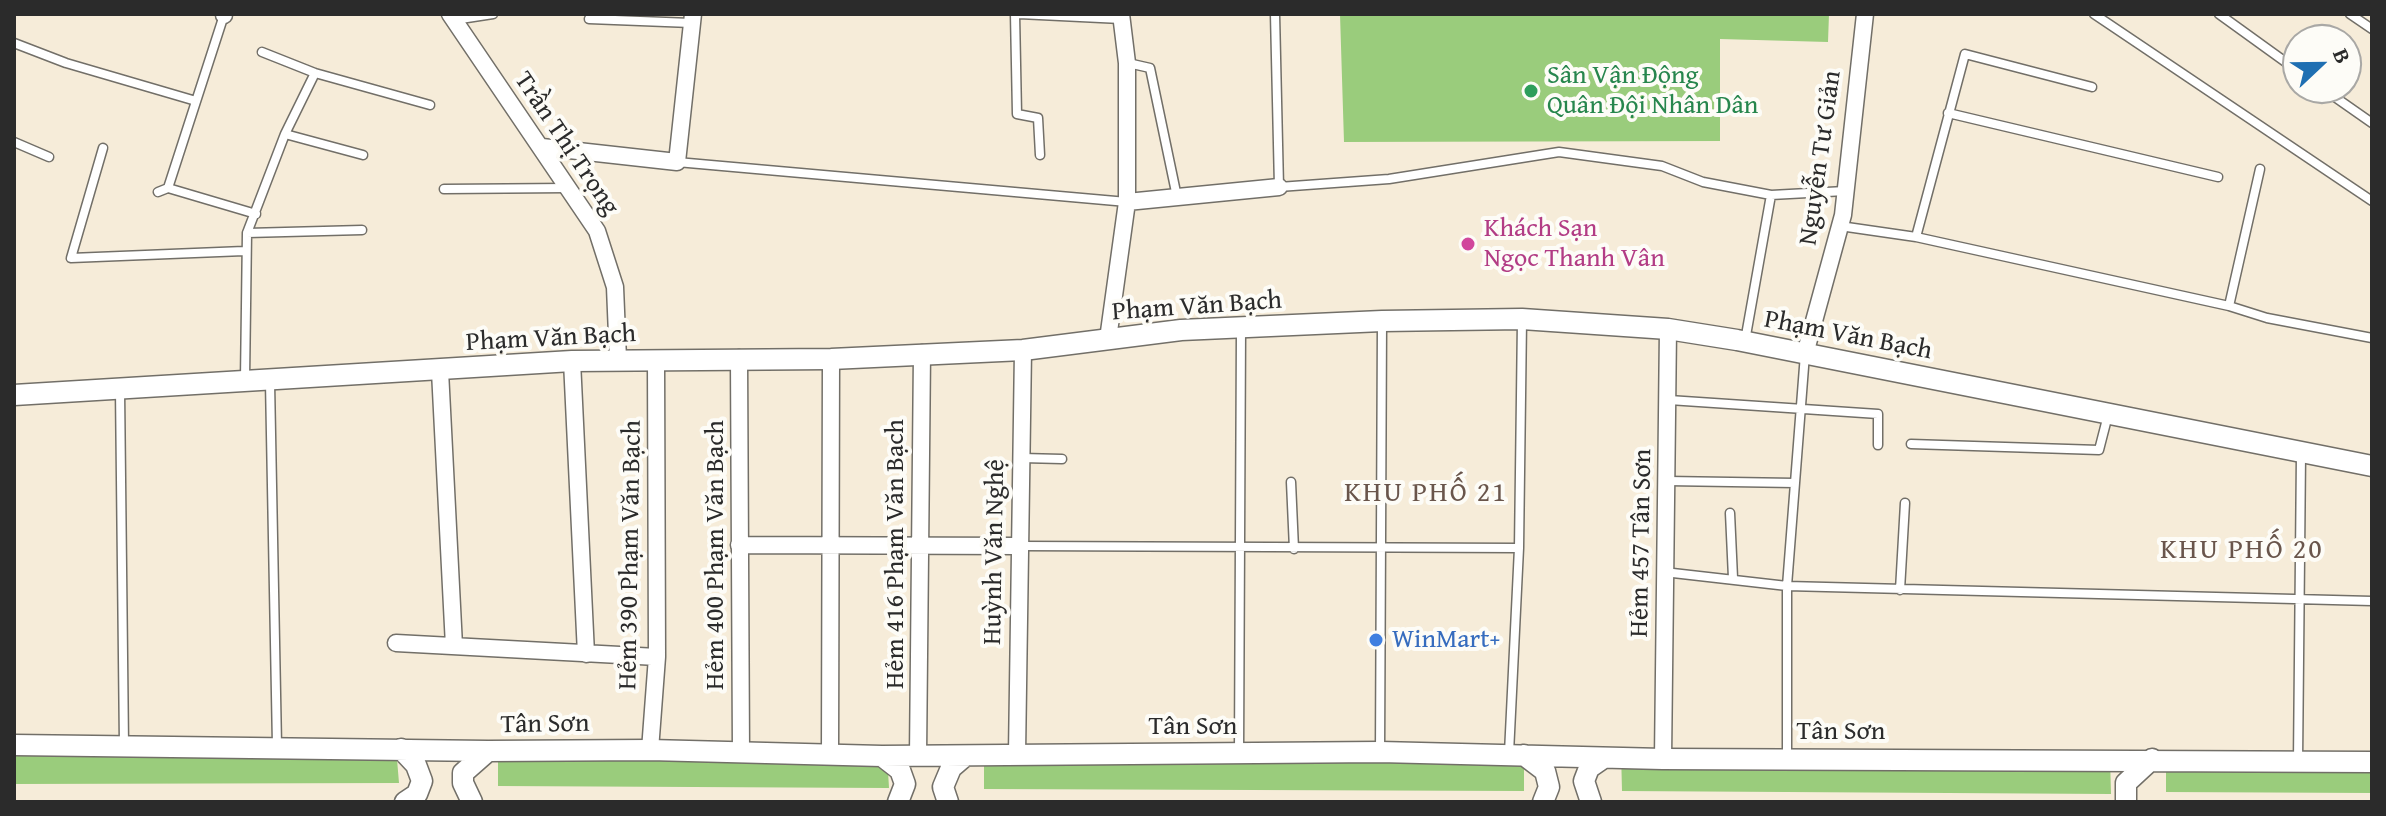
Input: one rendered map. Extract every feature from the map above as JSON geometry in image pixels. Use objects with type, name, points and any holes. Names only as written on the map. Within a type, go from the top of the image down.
[{"type":"street","name":"Nguyễn Tư Giản","points":[[1805,354],[1840,226],[1865,14]]},
{"type":"street","points":[[1108,339],[1127,202],[1127,63],[1121,16]]},
{"type":"street","name":"Trần Thị Trọng","points":[[452,17],[597,231],[615,287],[618,359]]},
{"type":"street","points":[[542,147],[677,162],[692,18]]},
{"type":"street","points":[[1127,202],[1279,187]]},
{"type":"street","name":"Phạm Văn Bạch","points":[[14,395],[572,361],[831,359],[1023,350],[1181,330],[1382,321],[1522,319],[1668,329],[1745,341],[2372,466]]},
{"type":"street","name":"Hẻm 457 Tân Sơn","points":[[1663,759],[1668,329]]},
{"type":"street","name":"Huỳnh Văn Nghệ","points":[[1017,754],[1023,350]]},
{"type":"street","name":"Hẻm 416 Phạm Văn Bạch","points":[[918,756],[922,353]]},
{"type":"street","name":"Hẻm 400 Phạm Văn Bạch","points":[[739,358],[741,753]]},
{"type":"street","points":[[830,753],[831,359]]},
{"type":"street","points":[[572,361],[586,654]]},
{"type":"street","name":"Hẻm 390 Phạm Văn Bạch","points":[[650,750],[657,657],[656,361]]},
{"type":"street","points":[[440,371],[454,646]]},
{"type":"street","points":[[739,545],[1019,546]]},
{"type":"street","points":[[396,643],[657,657]]},
{"type":"street","name":"Tân Sơn","points":[[14,745],[650,750],[882,756],[1380,752],[1602,759],[2372,762]]},
{"type":"street","points":[[401,749],[416,765],[422,781],[417,794],[405,802]]},
{"type":"street","points":[[472,802],[463,783],[463,773],[488,751]]},
{"type":"street","points":[[1515,754],[1536,761],[1545,771],[1549,787],[1543,802]]},
{"type":"street","points":[[882,756],[900,770],[905,784],[898,802]]},
{"type":"street","points":[[948,802],[943,787],[951,768],[965,756]]},
{"type":"street","points":[[1591,802],[1584,781],[1589,768],[1602,759]]},
{"type":"street","points":[[2126,802],[2126,783],[2152,759]]},
{"type":"lane","points":[[168,188],[224,14]]},
{"type":"lane","points":[[452,17],[493,14]]},
{"type":"lane","points":[[1040,155],[1038,118],[1017,114],[1017,14],[1121,16]]},
{"type":"lane","points":[[1275,14],[1279,187],[1373,181],[1559,152],[1662,166],[1703,182],[1771,195],[1845,191]]},
{"type":"lane","points":[[2094,14],[2372,201]]},
{"type":"lane","points":[[2219,14],[2282,59]]},
{"type":"lane","points":[[2350,14],[2372,29]]},
{"type":"lane","points":[[589,19],[692,18]]},
{"type":"lane","points":[[14,43],[66,63],[196,101]]},
{"type":"lane","points":[[262,52],[315,73],[430,105]]},
{"type":"lane","points":[[1916,237],[1965,54],[2092,87]]},
{"type":"lane","points":[[1127,63],[1150,68],[1177,197]]},
{"type":"lane","points":[[245,379],[244,251],[247,233],[285,134],[315,73]]},
{"type":"lane","points":[[2345,104],[2372,123]]},
{"type":"lane","points":[[1948,113],[2218,177]]},
{"type":"lane","points":[[285,134],[363,155]]},
{"type":"lane","points":[[14,142],[49,157]]},
{"type":"lane","points":[[103,148],[71,258],[244,251]]},
{"type":"lane","points":[[677,162],[1127,202]]},
{"type":"lane","points":[[2229,306],[2260,169]]},
{"type":"lane","points":[[158,192],[168,188],[256,214]]},
{"type":"lane","points":[[444,189],[569,188]]},
{"type":"lane","points":[[1745,341],[1771,195]]},
{"type":"lane","points":[[1840,226],[1916,237],[2229,306],[2267,318],[2372,338]]},
{"type":"lane","points":[[247,233],[362,230]]},
{"type":"lane","points":[[1515,754],[1522,319]]},
{"type":"lane","points":[[1380,752],[1382,321]]},
{"type":"lane","points":[[1239,753],[1241,329]]},
{"type":"lane","points":[[1787,758],[1787,586],[1798,409],[1805,354]]},
{"type":"lane","points":[[270,377],[277,746]]},
{"type":"lane","points":[[120,390],[124,747]]},
{"type":"lane","points":[[1669,400],[1878,414],[1878,445]]},
{"type":"lane","points":[[1911,444],[2099,450],[2108,414]]},
{"type":"lane","points":[[2298,761],[2301,450]]},
{"type":"lane","points":[[1021,458],[1062,459]]},
{"type":"lane","points":[[1666,481],[1795,483]]},
{"type":"lane","points":[[1291,482],[1294,549]]},
{"type":"lane","points":[[1900,590],[1905,503]]},
{"type":"lane","points":[[1730,513],[1733,578]]},
{"type":"lane","points":[[1019,546],[1519,548]]},
{"type":"lane","points":[[1664,572],[1787,586],[2372,601]]},
{"type":"green space","name":"Sân Vận Động Quân Đội Nhân Dân","points":[[1340,14],[1829,14],[1828,42],[1720,39],[1720,141],[1344,142]]},
{"type":"green space","points":[[14,747],[396,747],[399,783],[14,784]]},
{"type":"green space","points":[[498,751],[887,754],[889,788],[498,786]]},
{"type":"green space","points":[[1621,751],[2110,757],[2111,794],[1622,791]]},
{"type":"green space","points":[[1524,752],[1524,791],[984,789],[984,754]]},
{"type":"green space","points":[[2166,760],[2372,763],[2372,793],[2166,792]]},
{"type":"place","name":"Sân Vận Động Quân Đội Nhân Dân","points":[[1531,91]]},
{"type":"place","name":"Khách Sạn Ngọc Thanh Vân","points":[[1468,244]]},
{"type":"place","name":"WinMart+","points":[[1376,640]]},
{"type":"district","name":"KHU PHỐ 21","points":[[1426,494]]},
{"type":"district","name":"KHU PHỐ 20","points":[[2242,551]]}]
